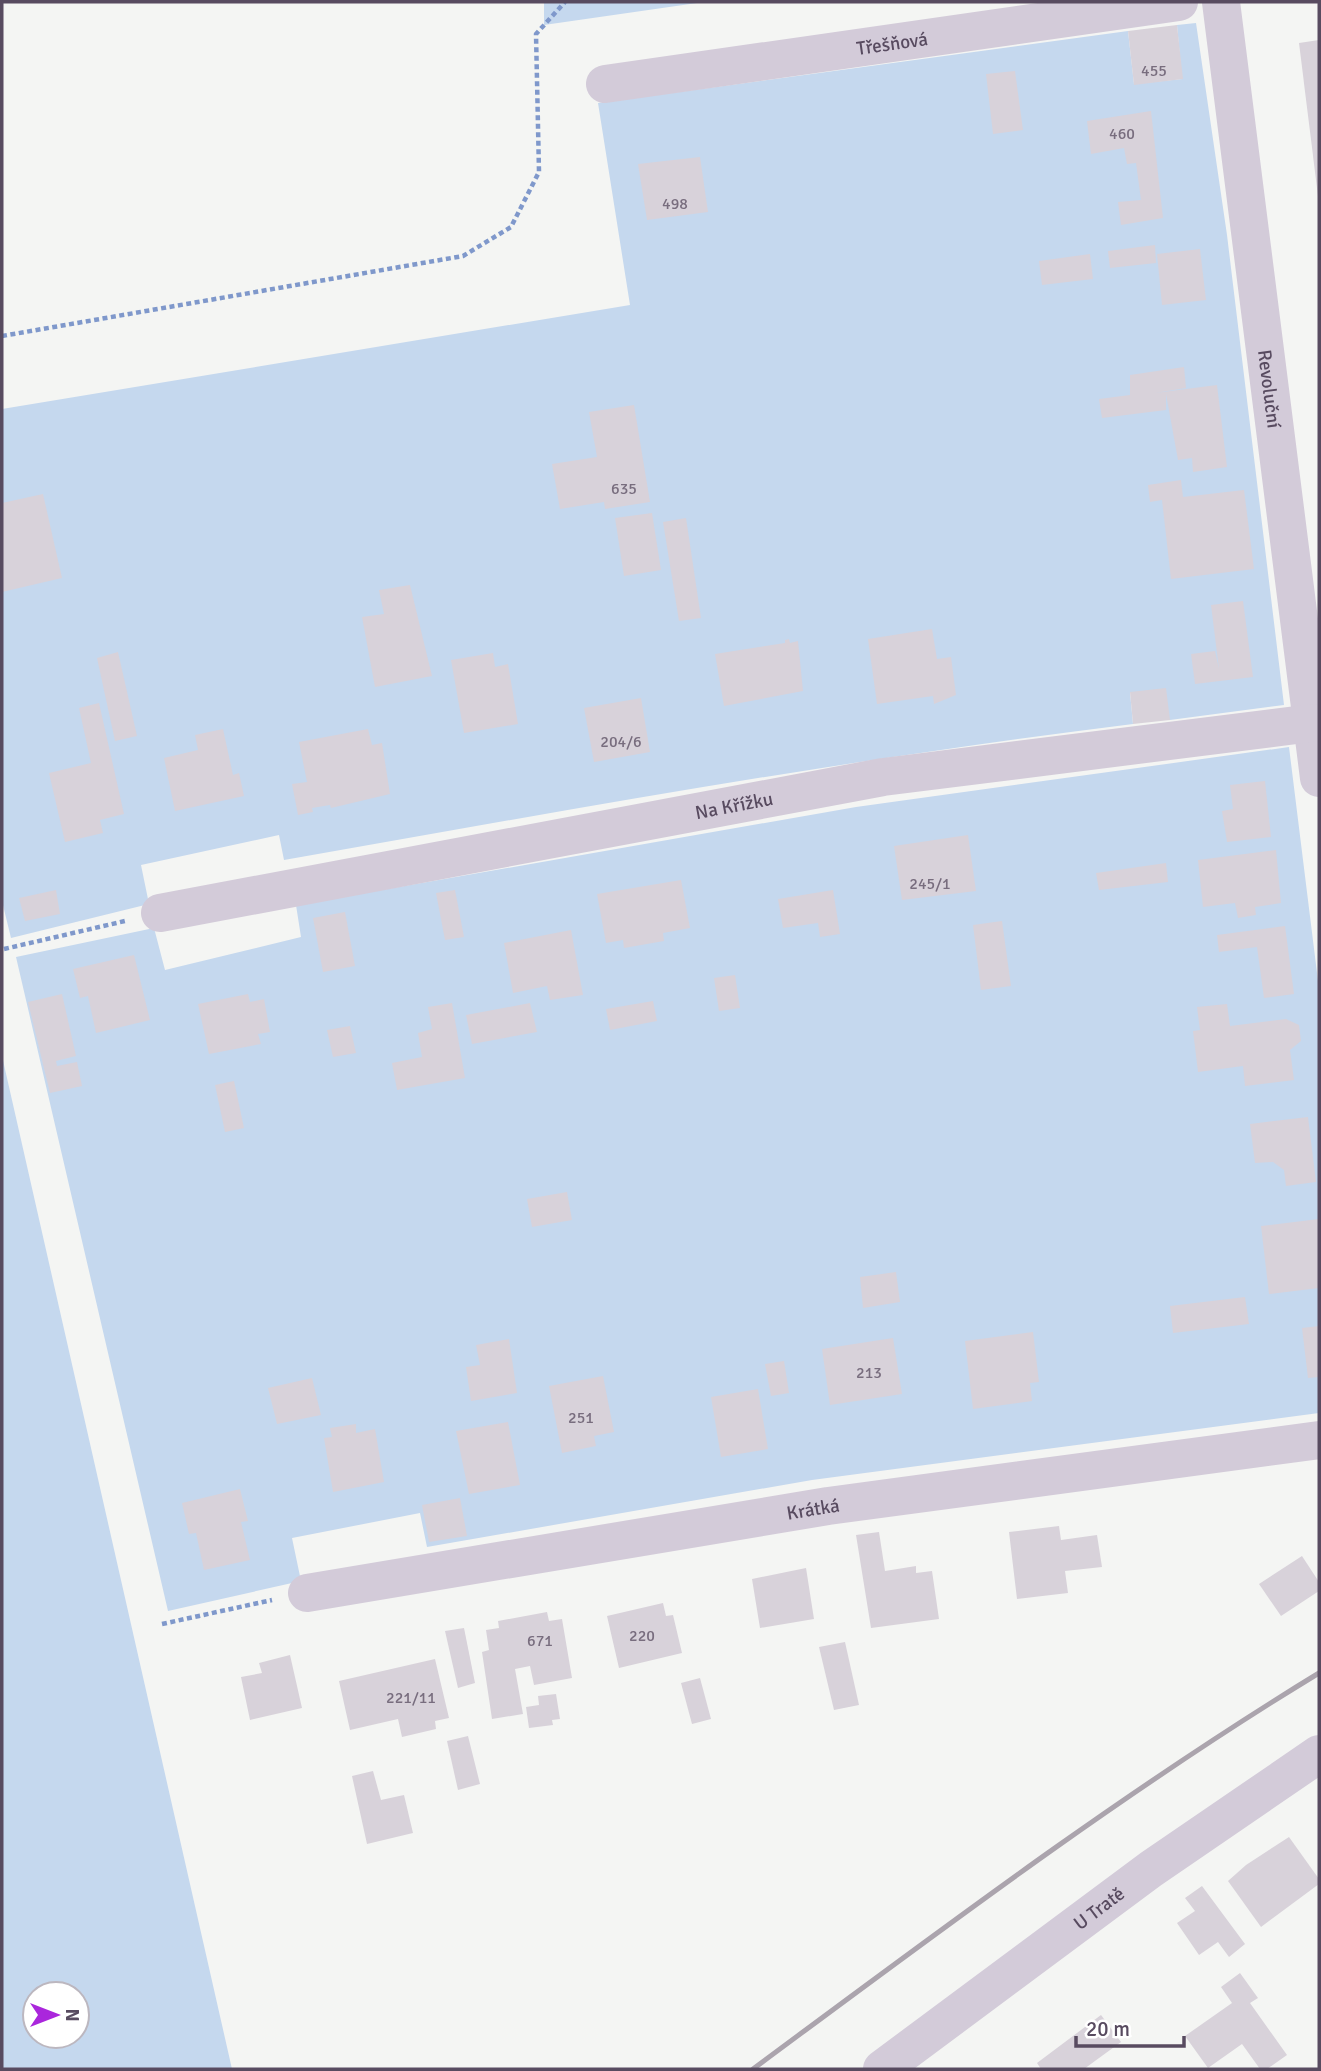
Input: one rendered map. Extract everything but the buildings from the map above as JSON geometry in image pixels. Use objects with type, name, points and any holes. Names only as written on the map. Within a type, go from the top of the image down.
[{"type":"street","name":"Třešňová","points":[[605,84],[1179,2]]},
{"type":"street","name":"Revoluční","points":[[1221,2],[1319,778]]},
{"type":"street","name":"Na Křížku","points":[[160,913],[883,777],[1312,723]]},
{"type":"street","name":"Krátká","points":[[307,1593],[828,1506],[1319,1440]]},
{"type":"street","name":"U Tratě","points":[[882,2069],[1152,1869],[1319,1754]]},
{"type":"path","points":[[2,336],[463,256],[511,227],[539,172],[536,34],[561,3]]},
{"type":"path","points":[[4,949],[160,913]]},
{"type":"path","points":[[162,1624],[307,1593]]},
{"type":"shaded area","points":[[544,2],[704,2],[544,25]]},
{"type":"shaded area","points":[[1196,23],[1227,235],[1284,705],[1170,720],[1130,692],[1133,724],[813,769],[284,860],[279,835],[141,865],[149,904],[11,938],[2,901],[2,409],[630,305],[598,103],[1128,31],[1134,84],[1182,79],[1177,25]]},
{"type":"shaded area","points":[[1289,747],[1319,989],[1319,1413],[812,1480],[427,1547],[420,1513],[292,1538],[301,1581],[168,1611],[16,957],[154,928],[165,970],[301,937],[296,905],[856,807]]},
{"type":"shaded area","points":[[2,1056],[232,2069],[2,2069]]},
{"type":"railway","points":[[753,2069],[961,1915],[1102,1815],[1173,1766],[1319,1673]]}]
